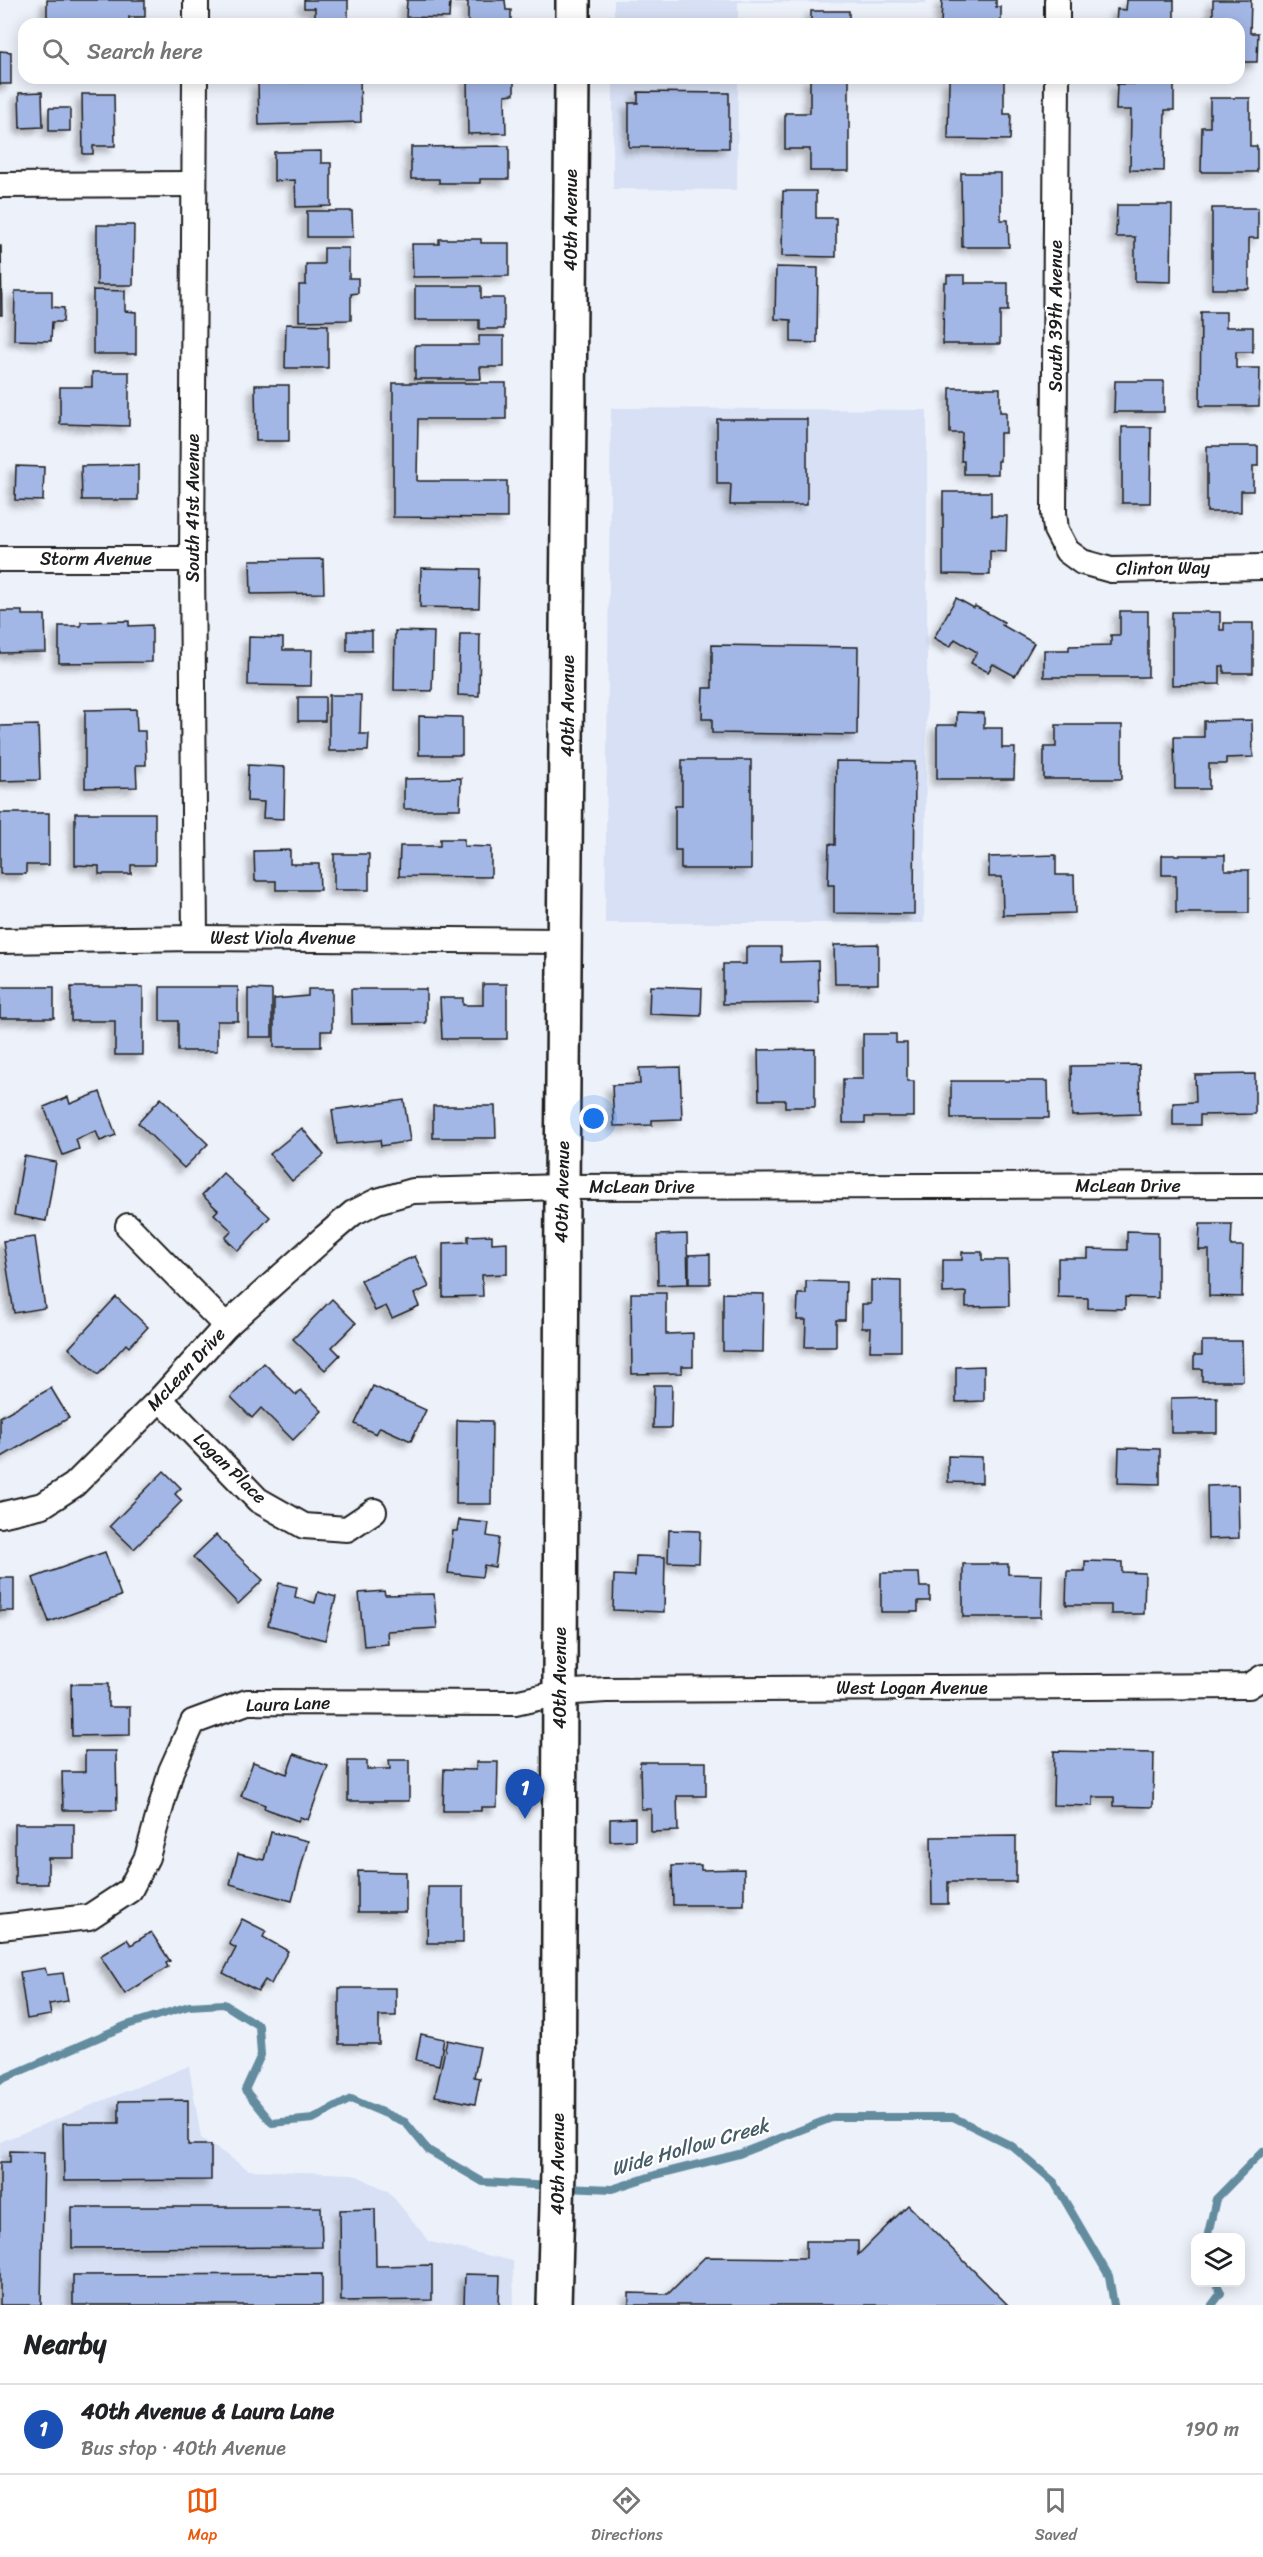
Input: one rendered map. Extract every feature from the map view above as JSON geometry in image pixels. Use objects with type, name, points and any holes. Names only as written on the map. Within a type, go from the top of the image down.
[{"type":"main road","points":[[573,0],[573,18]]},
{"type":"main road","name":"40th Avenue","points":[[554,2305],[558,2170],[562,1188],[572,84]]},
{"type":"street","points":[[196,0],[196,18]]},
{"type":"street","points":[[1057,0],[1057,18]]},
{"type":"street","name":"South 41st Avenue","points":[[195,84],[192,559],[195,938]]},
{"type":"street","name":"South 39th Avenue","points":[[1057,84],[1054,513],[1056,530],[1067,551]]},
{"type":"street","points":[[0,185],[194,183]]},
{"type":"street","name":"Clinton Way","points":[[1067,551],[1082,562],[1111,570],[1263,567]]},
{"type":"street","name":"Storm Avenue","points":[[0,559],[192,559]]},
{"type":"street","name":"West Viola Avenue","points":[[0,941],[195,938],[566,940]]},
{"type":"street","name":"McLean Drive","points":[[0,1515],[44,1505],[74,1485],[160,1399],[226,1326],[324,1237],[353,1213],[377,1201],[413,1191],[562,1188],[1263,1185]]},
{"type":"street","points":[[128,1226],[226,1326]]},
{"type":"street","name":"Logan Place","points":[[160,1399],[258,1500],[304,1526],[347,1529],[374,1511]]},
{"type":"street","name":"West Logan Avenue","points":[[560,1693],[617,1690],[1249,1686],[1263,1677]]},
{"type":"street","name":"Laura Lane","points":[[0,1927],[89,1917],[130,1890],[147,1857],[171,1771],[193,1722],[248,1702],[515,1703],[560,1693]]},
{"type":"shaded area","points":[[614,0],[926,0],[926,3],[738,2],[738,18],[614,18]]},
{"type":"shaded area","points":[[613,84],[738,84],[737,190],[613,189]]},
{"type":"shaded area","points":[[611,408],[927,410],[924,923],[605,923]]},
{"type":"shaded area","points":[[189,2066],[201,2138],[249,2170],[353,2174],[388,2191],[430,2242],[513,2261],[514,2305],[0,2305],[0,2142]]},
{"type":"building","points":[[47,0],[145,0],[145,17],[47,18]]},
{"type":"building","points":[[304,0],[348,0],[348,18],[315,18],[315,8],[304,8]]},
{"type":"building","points":[[407,0],[450,0],[449,18],[406,17]]},
{"type":"building","points":[[455,0],[505,0],[506,10],[511,10],[511,18],[468,18],[468,2],[455,2]]},
{"type":"building","points":[[942,0],[996,0],[996,7],[1001,7],[1001,18],[941,18]]},
{"type":"building","points":[[1127,0],[1174,0],[1174,18],[1116,18],[1117,9],[1126,10]]},
{"type":"building","points":[[1213,0],[1251,0],[1250,33],[1258,33],[1257,62],[1245,62],[1245,18],[1213,18]]},
{"type":"building","points":[[811,11],[849,11],[849,18],[811,18]]},
{"type":"building","points":[[0,51],[11,52],[11,84],[0,84]]},
{"type":"building","points":[[258,84],[360,84],[361,122],[259,125]]},
{"type":"building","points":[[467,84],[514,84],[514,94],[505,95],[506,133],[468,134]]},
{"type":"building","points":[[810,84],[849,84],[849,171],[810,171],[810,149],[785,149],[785,113],[810,113]]},
{"type":"building","points":[[949,84],[1004,84],[1004,114],[1011,114],[1010,140],[948,139]]},
{"type":"building","points":[[1117,84],[1174,84],[1174,110],[1165,110],[1164,171],[1130,170],[1131,110],[1116,110]]},
{"type":"building","points":[[42,92],[43,127],[20,128],[19,93]]},
{"type":"building","points":[[638,92],[729,93],[729,148],[629,147],[629,103],[638,103]]},
{"type":"building","points":[[82,94],[114,94],[115,146],[93,146],[93,154],[83,154]]},
{"type":"building","points":[[1210,98],[1250,98],[1250,146],[1257,146],[1257,172],[1201,172],[1202,127],[1210,127]]},
{"type":"building","points":[[49,108],[70,108],[70,131],[49,131]]},
{"type":"building","points":[[509,146],[509,179],[480,179],[480,183],[439,183],[439,179],[411,179],[411,147]]},
{"type":"building","points":[[321,151],[321,163],[331,163],[331,206],[296,207],[295,180],[274,181],[274,152]]},
{"type":"building","points":[[961,173],[1001,173],[1001,220],[1008,220],[1009,247],[962,247]]},
{"type":"building","points":[[783,191],[816,191],[816,218],[836,218],[836,257],[782,256]]},
{"type":"building","points":[[1117,205],[1172,205],[1171,282],[1135,281],[1135,237],[1116,237]]},
{"type":"building","points":[[1212,208],[1258,208],[1258,238],[1249,238],[1249,289],[1212,289]]},
{"type":"building","points":[[307,211],[352,211],[353,237],[307,237]]},
{"type":"building","points":[[97,225],[134,225],[133,285],[97,285]]},
{"type":"building","points":[[439,239],[481,239],[481,243],[509,243],[509,276],[413,277],[412,244],[439,244]]},
{"type":"building","points":[[1,246],[2,315],[0,315]]},
{"type":"building","points":[[324,248],[349,248],[349,278],[358,278],[358,293],[351,294],[351,320],[299,321],[299,285],[306,285],[306,264],[324,264]]},
{"type":"building","points":[[776,267],[818,268],[817,343],[791,342],[791,320],[775,319]]},
{"type":"building","points":[[947,275],[965,275],[965,283],[1008,283],[1008,311],[1000,311],[1000,344],[943,344],[944,282],[947,282]]},
{"type":"building","points":[[415,286],[481,286],[481,298],[504,298],[504,329],[479,329],[479,320],[415,320]]},
{"type":"building","points":[[93,290],[125,291],[125,311],[136,312],[136,354],[93,354]]},
{"type":"building","points":[[15,291],[52,291],[52,307],[64,308],[63,322],[52,322],[51,341],[14,340]]},
{"type":"building","points":[[1201,312],[1226,312],[1226,327],[1253,327],[1253,352],[1236,352],[1236,368],[1260,368],[1259,406],[1200,406]]},
{"type":"building","points":[[286,324],[328,325],[328,368],[285,368]]},
{"type":"building","points":[[479,336],[504,336],[504,367],[480,367],[481,379],[415,379],[415,345],[479,345]]},
{"type":"building","points":[[92,372],[129,372],[129,426],[60,424],[60,387],[92,387]]},
{"type":"building","points":[[1115,381],[1164,381],[1164,412],[1114,412]]},
{"type":"building","points":[[393,383],[506,383],[506,419],[418,419],[417,481],[507,481],[507,518],[393,517]]},
{"type":"building","points":[[255,385],[289,385],[289,441],[256,441]]},
{"type":"building","points":[[950,388],[1000,388],[1000,412],[1006,412],[1006,433],[1000,433],[998,474],[964,474],[964,461],[961,461],[962,433],[950,433]]},
{"type":"building","points":[[717,419],[807,419],[807,505],[730,505],[731,484],[717,484]]},
{"type":"building","points":[[1122,427],[1151,427],[1150,503],[1122,503]]},
{"type":"building","points":[[1207,446],[1258,446],[1258,466],[1253,466],[1253,491],[1241,491],[1241,512],[1207,512]]},
{"type":"building","points":[[138,465],[138,500],[82,500],[81,466]]},
{"type":"building","points":[[16,466],[44,467],[43,501],[15,500]]},
{"type":"building","points":[[943,492],[991,492],[991,516],[1007,516],[1006,552],[990,551],[990,575],[943,574]]},
{"type":"building","points":[[323,559],[324,593],[251,594],[250,560]]},
{"type":"building","points":[[421,568],[480,569],[479,608],[420,607]]},
{"type":"building","points":[[956,598],[1004,622],[1002,625],[1034,643],[1015,676],[993,664],[988,672],[971,663],[977,652],[955,639],[950,647],[934,638]]},
{"type":"building","points":[[0,611],[22,611],[22,615],[45,615],[46,652],[0,653]]},
{"type":"building","points":[[1120,611],[1148,611],[1148,677],[1044,677],[1044,650],[1069,650],[1069,646],[1111,645],[1111,635],[1120,635]]},
{"type":"building","points":[[1172,612],[1220,612],[1220,630],[1224,630],[1224,623],[1253,623],[1253,673],[1224,673],[1224,666],[1220,666],[1220,684],[1172,685]]},
{"type":"building","points":[[129,621],[129,626],[152,625],[152,662],[59,663],[59,626],[81,626],[81,622]]},
{"type":"building","points":[[347,631],[372,631],[372,651],[347,651]]},
{"type":"building","points":[[395,631],[434,632],[432,691],[394,690]]},
{"type":"building","points":[[460,634],[480,634],[479,696],[458,695]]},
{"type":"building","points":[[249,637],[283,638],[283,650],[312,650],[311,686],[248,685]]},
{"type":"building","points":[[712,645],[858,647],[857,735],[712,733],[712,719],[702,719],[703,688],[712,688]]},
{"type":"building","points":[[329,695],[361,695],[360,734],[369,734],[368,751],[329,751]]},
{"type":"building","points":[[298,697],[325,697],[325,721],[298,721]]},
{"type":"building","points":[[136,709],[137,731],[145,731],[146,765],[136,765],[137,787],[85,788],[85,710]]},
{"type":"building","points":[[957,712],[984,713],[984,728],[1002,728],[1002,748],[1015,748],[1014,779],[937,779],[937,725],[957,725]]},
{"type":"building","points":[[419,716],[462,717],[462,755],[419,755]]},
{"type":"building","points":[[1252,720],[1253,757],[1226,758],[1226,764],[1209,764],[1209,789],[1175,789],[1174,737],[1204,737],[1204,721]]},
{"type":"building","points":[[38,725],[40,780],[0,781],[0,726]]},
{"type":"building","points":[[1056,725],[1122,725],[1122,779],[1044,779],[1044,747],[1056,747]]},
{"type":"building","points":[[682,760],[751,760],[751,869],[681,869],[681,850],[675,850],[675,806],[682,806]]},
{"type":"building","points":[[836,761],[915,762],[914,914],[834,913],[834,885],[828,885],[829,844],[835,845]]},
{"type":"building","points":[[248,765],[285,767],[284,819],[263,818],[264,802],[247,801]]},
{"type":"building","points":[[461,778],[460,809],[404,809],[404,779]]},
{"type":"building","points":[[0,813],[49,813],[49,865],[26,865],[26,874],[0,874]]},
{"type":"building","points":[[75,813],[155,813],[155,865],[131,865],[131,874],[99,874],[99,866],[75,865]]},
{"type":"building","points":[[440,839],[464,839],[464,846],[491,847],[491,877],[399,876],[400,846],[440,846]]},
{"type":"building","points":[[290,850],[290,864],[319,864],[320,890],[276,890],[276,881],[255,881],[254,851]]},
{"type":"building","points":[[334,854],[369,854],[369,890],[334,890]]},
{"type":"building","points":[[1056,855],[1056,875],[1074,875],[1075,913],[1003,915],[1002,877],[989,877],[989,857]]},
{"type":"building","points":[[1162,855],[1225,855],[1225,870],[1249,870],[1249,913],[1176,913],[1176,875],[1162,875]]},
{"type":"building","points":[[878,944],[878,984],[835,984],[834,945]]},
{"type":"building","points":[[746,947],[781,947],[781,962],[818,961],[819,1003],[723,1004],[723,964],[746,964]]},
{"type":"building","points":[[483,984],[507,984],[507,1039],[442,1039],[440,998],[463,998],[463,1005],[483,1005]]},
{"type":"building","points":[[650,986],[702,988],[701,1016],[649,1014]]},
{"type":"building","points":[[0,987],[54,987],[54,1018],[0,1018]]},
{"type":"building","points":[[71,987],[143,987],[143,1055],[115,1055],[115,1021],[71,1021]]},
{"type":"building","points":[[160,987],[238,987],[238,1021],[217,1021],[217,1051],[178,1051],[178,1021],[160,1021]]},
{"type":"building","points":[[248,989],[272,990],[272,1037],[248,1037]]},
{"type":"building","points":[[308,989],[332,989],[332,1031],[321,1031],[321,1047],[274,1047],[274,999],[308,996]]},
{"type":"building","points":[[351,989],[426,989],[426,1023],[352,1024]]},
{"type":"building","points":[[863,1034],[896,1034],[896,1043],[907,1043],[907,1081],[914,1081],[914,1117],[865,1117],[865,1123],[843,1123],[843,1079],[863,1079]]},
{"type":"building","points":[[815,1049],[815,1107],[785,1107],[785,1100],[759,1100],[758,1050]]},
{"type":"building","points":[[1139,1065],[1140,1114],[1072,1116],[1071,1066]]},
{"type":"building","points":[[680,1067],[682,1119],[652,1120],[652,1125],[614,1126],[612,1085],[640,1084],[639,1068]]},
{"type":"building","points":[[1255,1074],[1255,1114],[1200,1115],[1200,1125],[1173,1125],[1173,1103],[1196,1102],[1195,1075]]},
{"type":"building","points":[[951,1081],[1048,1081],[1049,1118],[951,1118]]},
{"type":"building","points":[[100,1092],[116,1135],[100,1141],[96,1131],[76,1139],[79,1149],[63,1155],[44,1107],[68,1097],[70,1104]]},
{"type":"building","points":[[161,1098],[208,1144],[184,1168],[138,1123]]},
{"type":"building","points":[[404,1100],[410,1141],[381,1146],[380,1140],[337,1144],[332,1110]]},
{"type":"building","points":[[433,1106],[495,1106],[496,1138],[433,1138]]},
{"type":"building","points":[[302,1128],[324,1155],[292,1181],[270,1154]]},
{"type":"building","points":[[24,1156],[56,1162],[46,1221],[14,1215]]},
{"type":"building","points":[[223,1173],[270,1217],[238,1251],[225,1238],[232,1231],[214,1214],[218,1210],[202,1195]]},
{"type":"building","points":[[1200,1224],[1232,1224],[1231,1246],[1243,1246],[1242,1297],[1209,1296],[1209,1250],[1199,1250]]},
{"type":"building","points":[[1127,1231],[1158,1232],[1158,1298],[1125,1297],[1125,1309],[1088,1308],[1088,1298],[1058,1297],[1058,1258],[1088,1258],[1088,1249],[1127,1250]]},
{"type":"building","points":[[687,1234],[688,1284],[658,1285],[657,1235]]},
{"type":"building","points":[[492,1235],[492,1243],[507,1242],[507,1274],[482,1275],[483,1296],[443,1297],[443,1243],[468,1242],[468,1236]]},
{"type":"building","points":[[35,1237],[45,1308],[14,1313],[3,1241]]},
{"type":"building","points":[[962,1252],[982,1252],[982,1260],[1008,1260],[1009,1306],[966,1307],[966,1292],[943,1293],[943,1260],[962,1260]]},
{"type":"building","points":[[710,1254],[710,1284],[689,1284],[689,1255]]},
{"type":"building","points":[[415,1256],[429,1287],[414,1294],[419,1306],[392,1318],[386,1306],[375,1311],[361,1280]]},
{"type":"building","points":[[871,1280],[901,1281],[901,1351],[870,1351],[871,1328],[862,1328],[862,1304],[871,1304]]},
{"type":"building","points":[[806,1281],[846,1282],[845,1320],[836,1320],[836,1347],[805,1347],[806,1320],[797,1320],[798,1294],[806,1294]]},
{"type":"building","points":[[631,1293],[666,1293],[666,1334],[693,1333],[693,1366],[682,1366],[682,1373],[632,1374]]},
{"type":"building","points":[[723,1293],[764,1294],[763,1352],[723,1351]]},
{"type":"building","points":[[116,1297],[148,1327],[129,1347],[126,1344],[98,1375],[69,1348]]},
{"type":"building","points":[[332,1299],[356,1323],[332,1347],[340,1355],[325,1370],[293,1339]]},
{"type":"building","points":[[1202,1341],[1242,1341],[1243,1381],[1202,1381],[1202,1369],[1194,1369],[1194,1355],[1202,1355]]},
{"type":"building","points":[[264,1363],[296,1395],[301,1390],[322,1411],[293,1440],[261,1408],[252,1418],[231,1397]]},
{"type":"building","points":[[984,1366],[984,1401],[956,1402],[956,1367]]},
{"type":"building","points":[[654,1385],[672,1385],[671,1428],[653,1428]]},
{"type":"building","points":[[373,1386],[426,1410],[411,1441],[380,1427],[376,1434],[355,1424]]},
{"type":"building","points":[[51,1388],[69,1418],[0,1458],[0,1417]]},
{"type":"building","points":[[1217,1397],[1217,1433],[1171,1433],[1171,1398]]},
{"type":"building","points":[[457,1420],[492,1421],[491,1504],[456,1504]]},
{"type":"building","points":[[1119,1448],[1160,1449],[1160,1484],[1118,1483]]},
{"type":"building","points":[[948,1456],[982,1457],[982,1483],[948,1482]]},
{"type":"building","points":[[164,1471],[181,1488],[175,1494],[182,1501],[134,1549],[110,1526]]},
{"type":"building","points":[[1238,1485],[1239,1538],[1208,1539],[1207,1486]]},
{"type":"building","points":[[459,1520],[489,1523],[487,1536],[499,1538],[495,1567],[484,1565],[482,1577],[448,1573],[453,1531],[457,1531]]},
{"type":"building","points":[[669,1530],[700,1531],[699,1563],[668,1562]]},
{"type":"building","points":[[216,1535],[263,1580],[238,1604],[193,1557]]},
{"type":"building","points":[[105,1552],[121,1596],[49,1622],[33,1578]]},
{"type":"building","points":[[636,1556],[665,1557],[664,1612],[613,1610],[614,1575],[635,1576]]},
{"type":"building","points":[[1085,1561],[1122,1562],[1122,1572],[1145,1573],[1144,1614],[1111,1614],[1111,1605],[1066,1605],[1067,1571],[1085,1571]]},
{"type":"building","points":[[963,1564],[1008,1564],[1008,1574],[1042,1575],[1041,1617],[963,1617]]},
{"type":"building","points":[[881,1573],[919,1573],[920,1587],[930,1587],[930,1601],[918,1601],[918,1612],[881,1612]]},
{"type":"building","points":[[0,1578],[14,1578],[14,1611],[0,1611]]},
{"type":"building","points":[[279,1583],[297,1587],[295,1597],[315,1603],[318,1592],[336,1597],[325,1640],[268,1625]]},
{"type":"building","points":[[384,1591],[385,1595],[434,1594],[437,1628],[387,1631],[388,1644],[364,1646],[359,1593]]},
{"type":"building","points":[[71,1684],[108,1684],[108,1707],[130,1707],[130,1735],[72,1736]]},
{"type":"building","points":[[85,1751],[116,1751],[117,1810],[63,1810],[62,1772],[85,1772]]},
{"type":"building","points":[[1054,1751],[1154,1753],[1153,1807],[1114,1806],[1114,1797],[1093,1797],[1093,1806],[1053,1805]]},
{"type":"building","points":[[294,1754],[328,1766],[308,1820],[300,1817],[298,1821],[241,1796],[253,1762],[287,1774]]},
{"type":"building","points":[[389,1760],[409,1760],[409,1801],[348,1801],[348,1761],[367,1761],[367,1769],[390,1769]]},
{"type":"building","points":[[476,1762],[498,1762],[497,1807],[481,1807],[481,1811],[443,1811],[444,1769],[476,1770]]},
{"type":"building","points":[[640,1762],[706,1762],[706,1796],[677,1796],[678,1831],[651,1832],[651,1809],[641,1809]]},
{"type":"building","points":[[635,1818],[635,1840],[610,1841],[610,1819]]},
{"type":"building","points":[[15,1824],[74,1824],[74,1858],[48,1858],[48,1884],[15,1884]]},
{"type":"building","points":[[271,1832],[308,1841],[292,1901],[230,1884],[238,1854],[264,1860]]},
{"type":"building","points":[[1016,1836],[1016,1882],[948,1882],[948,1904],[932,1904],[931,1837]]},
{"type":"building","points":[[701,1865],[701,1870],[744,1869],[744,1905],[673,1905],[672,1866]]},
{"type":"building","points":[[358,1871],[406,1872],[406,1912],[358,1912]]},
{"type":"building","points":[[428,1887],[463,1887],[463,1943],[427,1943]]},
{"type":"building","points":[[242,1919],[266,1931],[263,1937],[288,1951],[271,1984],[265,1980],[258,1991],[223,1973],[236,1948],[229,1944]]},
{"type":"building","points":[[151,1932],[170,1961],[166,1963],[168,1967],[125,1994],[100,1956],[127,1939],[131,1945]]},
{"type":"building","points":[[45,1968],[47,1975],[63,1973],[68,2001],[49,2004],[51,2015],[27,2019],[20,1972]]},
{"type":"building","points":[[339,1988],[396,1988],[396,2016],[379,2016],[379,2044],[339,2044]]},
{"type":"building","points":[[421,2034],[444,2039],[439,2065],[416,2060]]},
{"type":"building","points":[[447,2040],[480,2047],[474,2077],[480,2078],[475,2104],[435,2096]]},
{"type":"building","points":[[188,2100],[188,2145],[211,2145],[211,2180],[64,2181],[63,2123],[119,2123],[119,2101]]},
{"type":"building","points":[[10,2151],[44,2152],[41,2305],[0,2305],[0,2162],[10,2162]]},
{"type":"building","points":[[908,2205],[1008,2305],[629,2305],[629,2293],[668,2294],[705,2257],[806,2258],[806,2241],[858,2241],[858,2255]]},
{"type":"building","points":[[72,2207],[321,2207],[322,2247],[72,2248]]},
{"type":"building","points":[[375,2209],[376,2266],[432,2265],[432,2300],[341,2301],[340,2210]]},
{"type":"building","points":[[322,2274],[322,2305],[73,2305],[73,2275]]},
{"type":"building","points":[[465,2274],[500,2275],[499,2305],[464,2305]]},
{"type":"waterway","name":"Wide Hollow Creek","points":[[0,2080],[127,2025],[189,2006],[224,2004],[259,2026],[261,2055],[245,2090],[272,2123],[313,2119],[351,2099],[405,2122],[428,2150],[483,2182],[550,2186]]},
{"type":"waterway","name":"Wide Hollow Creek","points":[[565,2187],[612,2189],[655,2175],[739,2154],[834,2117],[953,2117],[1012,2146],[1054,2182],[1109,2276],[1114,2305]]},
{"type":"waterway","name":"Wide Hollow Creek","points":[[1208,2233],[1216,2199],[1263,2151]]},
{"type":"waterway","name":"Wide Hollow Creek","points":[[1212,2305],[1221,2293],[1218,2287]]},
{"type":"place","name":"40th Avenue & Laura Lane","points":[[525,1819]]}]
